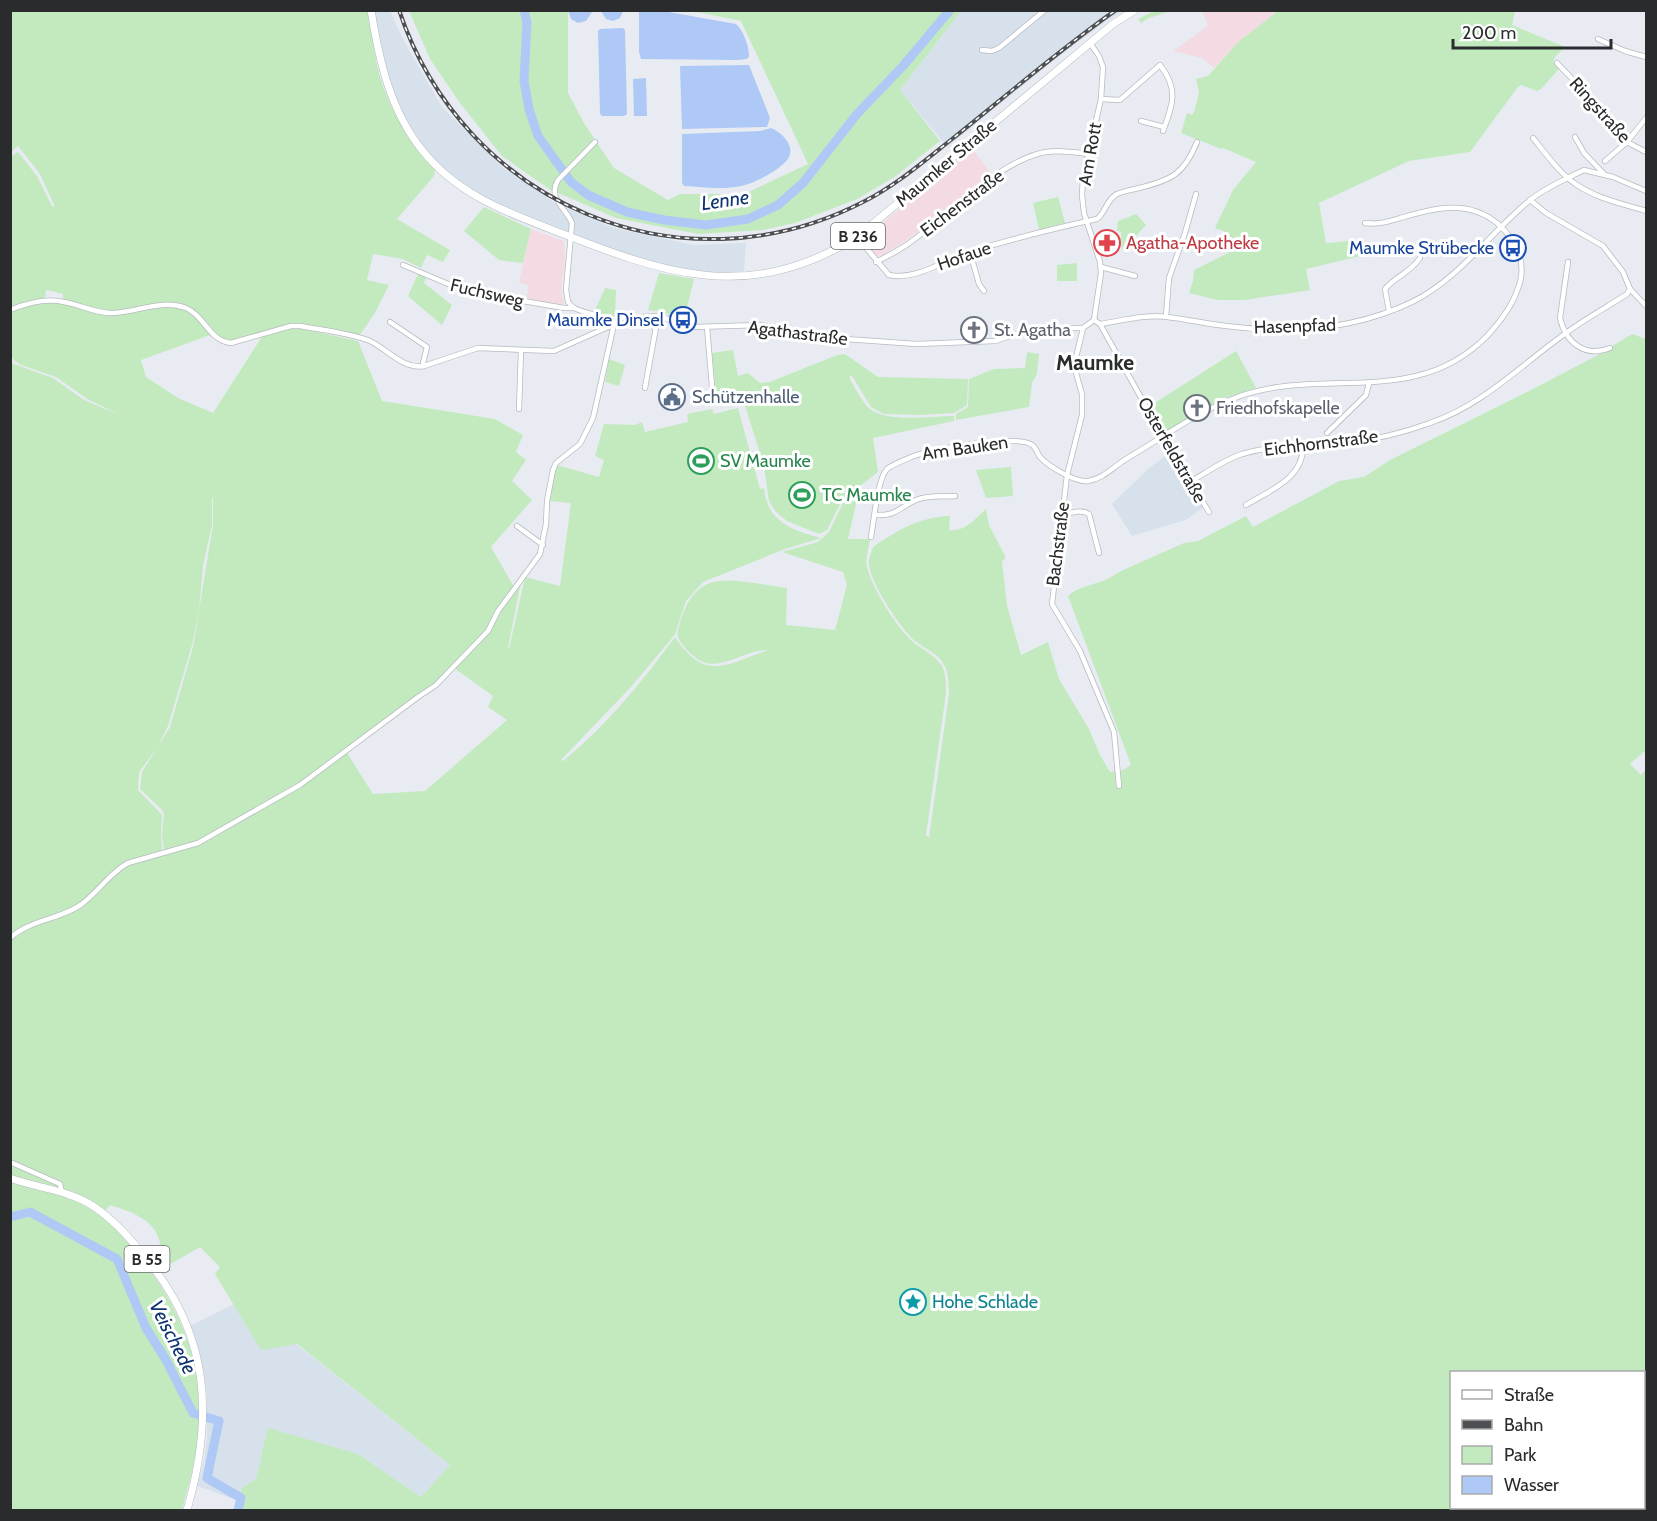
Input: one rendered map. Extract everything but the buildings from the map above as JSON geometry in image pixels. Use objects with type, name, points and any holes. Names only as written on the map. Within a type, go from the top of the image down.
[{"type":"main road","name":"Maumker Straße","points":[[371,10],[388,87],[407,129],[440,170],[460,186],[488,203],[572,237],[656,267],[697,275],[729,277],[764,274],[795,266],[832,251],[856,237],[1113,24],[1135,10]]},
{"type":"main road","name":"B 55","points":[[10,1178],[62,1193],[91,1205],[137,1247],[163,1280],[178,1306],[194,1346],[202,1380],[204,1408],[200,1461],[188,1510]]},
{"type":"street","points":[[982,50],[992,51],[999,48],[1046,10]]},
{"type":"street","points":[[1598,39],[1647,57]]},
{"type":"street","name":"Am Rott","points":[[1090,43],[1102,62],[1101,99],[1088,154],[1082,195],[1101,267],[1094,320]]},
{"type":"street","name":"Ringstraße","points":[[1557,63],[1597,105],[1627,142],[1647,152]]},
{"type":"street","points":[[1101,99],[1120,100],[1160,65],[1170,77],[1173,95],[1163,129],[1141,121]]},
{"type":"street","points":[[1605,160],[1627,142],[1647,118]]},
{"type":"street","points":[[1575,137],[1584,153],[1604,174],[1647,191]]},
{"type":"street","points":[[1533,138],[1575,184],[1597,195],[1647,212]]},
{"type":"street","points":[[574,308],[568,302],[566,290],[572,237],[570,218],[559,205],[555,186],[558,180],[596,142]]},
{"type":"street","points":[[1087,221],[1100,217],[1109,201],[1117,194],[1173,178],[1190,160],[1197,142]]},
{"type":"street","name":"Eichenstraße","points":[[876,262],[914,240],[989,180],[1019,162],[1045,152],[1088,154]]},
{"type":"street","name":"Hasenpfad","points":[[1100,324],[1166,316],[1228,326],[1316,329],[1360,321],[1413,301],[1437,286],[1459,269],[1530,200],[1584,170],[1604,174]]},
{"type":"street","points":[[1166,316],[1170,271],[1185,233],[1196,195]]},
{"type":"street","points":[[1530,200],[1546,213],[1602,246],[1623,272],[1630,289],[1647,306]]},
{"type":"street","points":[[1067,475],[1079,482],[1099,478],[1123,461],[1222,403],[1252,392],[1293,386],[1400,380],[1428,373],[1467,354],[1494,328],[1514,300],[1522,278],[1517,246],[1502,228],[1481,212],[1454,207],[1430,210],[1378,224],[1365,223]]},
{"type":"street","name":"Hofaue","points":[[856,237],[889,275],[903,276],[921,272],[970,252],[1087,221]]},
{"type":"street","points":[[970,252],[979,284],[984,291]]},
{"type":"street","points":[[1389,311],[1385,289],[1395,278],[1414,267],[1420,258]]},
{"type":"street","points":[[1568,262],[1560,318],[1566,333],[1576,346],[1592,352],[1610,348]]},
{"type":"street","name":"Fuchsweg","points":[[403,265],[465,291],[574,308]]},
{"type":"street","points":[[1101,267],[1135,276]]},
{"type":"street","name":"Eichhornstraße","points":[[1190,482],[1241,455],[1274,447],[1349,442],[1382,437],[1433,423],[1467,406],[1504,382],[1566,333],[1627,294],[1630,289]]},
{"type":"street","points":[[10,310],[26,304],[48,301],[64,302],[115,313],[167,304],[184,307],[198,315],[214,336],[223,342],[231,343],[296,325],[365,340],[410,365],[424,366],[478,348],[521,351],[558,350],[608,327],[615,320]]},
{"type":"street","name":"Agathastraße","points":[[574,308],[615,320],[658,316],[693,327],[761,325],[818,337],[916,344],[995,340],[1023,332],[1051,328],[1083,328]]},
{"type":"street","points":[[645,388],[658,316]]},
{"type":"street","points":[[10,938],[30,925],[78,906],[120,867],[198,843],[308,780],[436,685],[488,631],[498,611],[534,564],[543,545],[547,501],[553,470],[556,463],[580,444],[593,418],[615,320]]},
{"type":"street","points":[[1083,328],[1094,320],[1100,324]]},
{"type":"street","points":[[390,322],[427,347],[424,366]]},
{"type":"street","name":"Osterfeldstraße","points":[[1100,324],[1163,437],[1209,512]]},
{"type":"street","points":[[707,327],[715,403]]},
{"type":"street","name":"Bachstraße","points":[[1083,328],[1074,366],[1082,394],[1082,415],[1067,475],[1052,604],[1080,651],[1114,732],[1119,786]]},
{"type":"street","points":[[519,409],[521,351]]},
{"type":"street","points":[[1327,433],[1366,395],[1369,383]]},
{"type":"street","name":"Am Bauken","points":[[871,537],[881,483],[887,469],[927,451],[1004,440],[1023,441],[1032,445],[1041,459],[1067,475]]},
{"type":"street","points":[[1246,504],[1285,481],[1296,471],[1303,455],[1303,445]]},
{"type":"street","points":[[875,515],[889,515],[928,497],[955,496]]},
{"type":"street","points":[[1062,515],[1075,512],[1089,514],[1099,553]]},
{"type":"street","points":[[517,526],[543,545]]},
{"type":"street","points":[[10,1162],[60,1184],[62,1193]]},
{"type":"shaded area","points":[[374,11],[390,11],[405,43],[442,107],[502,167],[555,203],[614,228],[694,245],[746,243],[744,273],[705,273],[611,250],[502,207],[475,193],[449,174],[429,155],[399,108],[383,62]]},
{"type":"shaded area","points":[[961,11],[1123,11],[1058,57],[947,147],[900,90]]},
{"type":"shaded area","points":[[1202,11],[1278,11],[1238,42],[1214,68],[1202,58],[1173,51],[1208,26]]},
{"type":"shaded area","points":[[972,149],[992,174],[911,237],[882,255],[877,256],[870,250],[864,238]]},
{"type":"shaded area","points":[[531,229],[564,241],[565,260],[561,292],[564,304],[526,300],[529,285],[519,283]]},
{"type":"shaded area","points":[[1169,453],[1203,508],[1186,520],[1132,536],[1112,504],[1148,469]]},
{"type":"shaded area","points":[[234,1304],[261,1349],[296,1344],[450,1465],[421,1497],[358,1454],[256,1479],[242,1488],[237,1500],[197,1486],[204,1462],[207,1439],[207,1396],[203,1368],[190,1326]]},
{"type":"green space","points":[[11,11],[368,11],[377,65],[387,96],[408,135],[435,169],[434,176],[397,219],[450,250],[443,262],[427,255],[421,268],[403,259],[373,254],[367,280],[389,285],[375,313],[359,336],[295,323],[242,339],[225,341],[198,314],[192,310],[184,306],[161,303],[160,307],[181,308],[199,316],[210,335],[141,360],[146,377],[178,398],[213,413],[263,335],[294,327],[358,341],[382,401],[495,419],[523,435],[516,452],[526,460],[512,481],[532,500],[491,547],[514,587],[487,629],[434,686],[308,779],[204,840],[164,851],[162,834],[164,814],[140,789],[142,772],[157,749],[139,772],[138,790],[162,815],[161,833],[162,852],[120,866],[78,905],[29,925],[11,936],[11,363],[53,378],[84,400],[120,415],[89,400],[56,377],[21,365],[11,355],[11,311],[56,303],[110,312],[63,300],[63,294],[47,290],[44,298],[11,308],[11,156],[18,152],[37,176],[52,206],[55,207],[40,174],[18,146],[11,152]],"holes":[[[213,498],[213,525],[193,647],[170,727],[157,747],[168,726],[192,645],[199,610],[203,566],[212,525]]]},
{"type":"green space","points":[[409,11],[568,11],[568,93],[584,123],[614,168],[668,200],[680,194],[744,194],[808,164],[741,21],[692,11],[961,11],[900,90],[940,141],[893,178],[857,199],[795,223],[763,230],[698,234],[616,218],[549,189],[502,156],[460,103],[430,59]]},
{"type":"green space","points":[[1154,11],[1171,11],[1141,23],[1138,19]]},
{"type":"green space","points":[[1278,11],[1515,11],[1512,25],[1565,47],[1553,62],[1559,69],[1541,89],[1537,91],[1521,85],[1518,87],[1470,152],[1409,161],[1319,203],[1326,243],[1362,240],[1365,255],[1306,269],[1310,290],[1245,300],[1217,300],[1189,293],[1194,270],[1234,250],[1229,233],[1215,228],[1233,190],[1256,162],[1181,133],[1187,113],[1192,115],[1194,112],[1199,93],[1196,79],[1208,76],[1238,42]]},
{"type":"green space","points":[[1058,197],[1065,223],[1039,230],[1033,203]]},
{"type":"green space","points":[[484,207],[531,229],[523,263],[499,260],[464,231]]},
{"type":"green space","points":[[1136,214],[1146,225],[1122,251],[1121,232],[1117,230],[1118,221]]},
{"type":"green space","points":[[1077,263],[1077,281],[1057,281],[1057,265]]},
{"type":"green space","points":[[659,273],[694,279],[684,320],[659,311],[648,310]]},
{"type":"green space","points":[[418,274],[426,278],[424,283],[452,305],[442,325],[408,296]]},
{"type":"green space","points":[[605,288],[616,290],[615,316],[597,313],[596,308]]},
{"type":"green space","points":[[1632,334],[1646,339],[1646,750],[1630,764],[1641,775],[1646,769],[1646,1510],[235,1510],[242,1488],[256,1479],[268,1428],[358,1454],[421,1497],[450,1465],[297,1344],[261,1350],[215,1274],[220,1267],[200,1247],[160,1270],[153,1261],[160,1258],[159,1239],[151,1226],[139,1216],[110,1205],[105,1211],[53,1187],[11,1175],[10,939],[30,926],[79,907],[121,867],[205,842],[309,781],[347,753],[373,794],[425,791],[507,720],[488,707],[493,696],[454,668],[490,630],[499,612],[521,582],[509,649],[525,577],[560,586],[571,503],[549,501],[552,483],[557,465],[599,477],[604,460],[595,456],[604,424],[635,425],[642,422],[645,432],[688,422],[687,414],[712,409],[714,414],[738,408],[760,489],[764,488],[770,509],[776,517],[791,528],[821,538],[785,549],[703,582],[686,601],[672,638],[631,687],[561,760],[563,761],[579,747],[609,718],[675,637],[686,651],[706,665],[728,664],[768,650],[712,664],[703,662],[687,650],[677,635],[692,596],[703,586],[731,581],[787,588],[786,625],[835,630],[847,585],[843,572],[782,552],[818,542],[829,532],[844,501],[860,487],[848,539],[870,539],[867,567],[880,596],[907,636],[939,662],[945,676],[946,693],[926,835],[929,838],[949,693],[948,675],[938,657],[909,635],[881,594],[869,565],[873,547],[900,530],[928,519],[950,516],[949,530],[960,529],[986,509],[989,525],[1006,558],[1002,561],[1007,606],[1021,655],[1048,642],[1059,679],[1089,729],[1110,772],[1116,771],[1117,789],[1121,789],[1121,771],[1131,765],[1068,596],[1076,590],[1108,579],[1184,543],[1198,541],[1246,516],[1253,527],[1339,481],[1364,477],[1390,460],[1531,390]]},
{"type":"green space","points":[[733,350],[738,376],[748,373],[760,383],[770,382],[837,355],[845,354],[878,377],[968,379],[967,405],[954,413],[884,414],[871,407],[852,376],[849,377],[864,402],[878,413],[898,417],[954,416],[954,421],[873,438],[878,472],[842,500],[827,530],[819,534],[787,521],[776,512],[769,501],[764,466],[741,393],[717,402],[712,353]]},
{"type":"green space","points":[[1236,351],[1256,388],[1228,397],[1166,432],[1150,406]]},
{"type":"green space","points":[[1027,352],[1039,354],[1029,407],[956,420],[956,414],[968,407],[969,379],[994,369],[1025,368]]},
{"type":"green space","points":[[609,359],[625,365],[619,386],[605,382]]},
{"type":"green space","points":[[1011,467],[1013,496],[986,498],[976,470]]},
{"type":"green space","points":[[11,1181],[73,1200],[101,1216],[142,1259],[168,1298],[188,1342],[199,1388],[199,1437],[182,1510],[11,1510]]},
{"type":"water","points":[[568,10],[592,12],[586,21],[578,23],[571,19]]},
{"type":"water","points":[[601,11],[623,11],[620,18],[613,21],[606,19]]},
{"type":"water","points":[[639,11],[663,11],[736,24],[746,39],[749,57],[739,60],[641,59]]},
{"type":"water","points":[[623,28],[625,30],[627,114],[602,116],[600,114],[598,31]]},
{"type":"water","points":[[749,65],[770,118],[767,127],[682,129],[680,66]]},
{"type":"water","points":[[646,78],[647,116],[634,116],[633,79]]},
{"type":"water","points":[[771,128],[783,136],[790,148],[786,162],[774,171],[746,185],[734,187],[684,186],[682,183],[682,134],[760,131]]},
{"type":"waterway","name":"Lenne","points":[[524,10],[527,22],[524,81],[529,109],[538,136],[571,182],[588,195],[627,212],[664,220],[706,225],[748,219],[778,205],[803,183],[857,114],[903,66],[950,10]]},
{"type":"waterway","name":"Veischede","points":[[10,1217],[30,1212],[117,1259],[146,1328],[166,1360],[193,1413],[219,1421],[207,1478],[241,1498],[238,1510]]},
{"type":"railway","points":[[399,10],[430,78],[473,135],[526,181],[587,214],[653,234],[722,239],[793,229],[875,196],[920,165],[1053,57],[1116,10]]},
{"type":"place","name":"Agatha-Apotheke","points":[[1107,243]]},
{"type":"place","name":"Maumke Strübecke","points":[[1513,248]]},
{"type":"place","name":"Maumke Dinsel","points":[[683,320]]},
{"type":"place","name":"St. Agatha","points":[[974,330]]},
{"type":"place","name":"Schützenhalle","points":[[672,397]]},
{"type":"place","name":"Friedhofskapelle","points":[[1197,408]]},
{"type":"place","name":"SV Maumke","points":[[701,461]]},
{"type":"place","name":"TC Maumke","points":[[802,495]]},
{"type":"place","name":"Hohe Schlade","points":[[913,1302]]},
{"type":"district","name":"Maumke","points":[[1095,363]]}]
